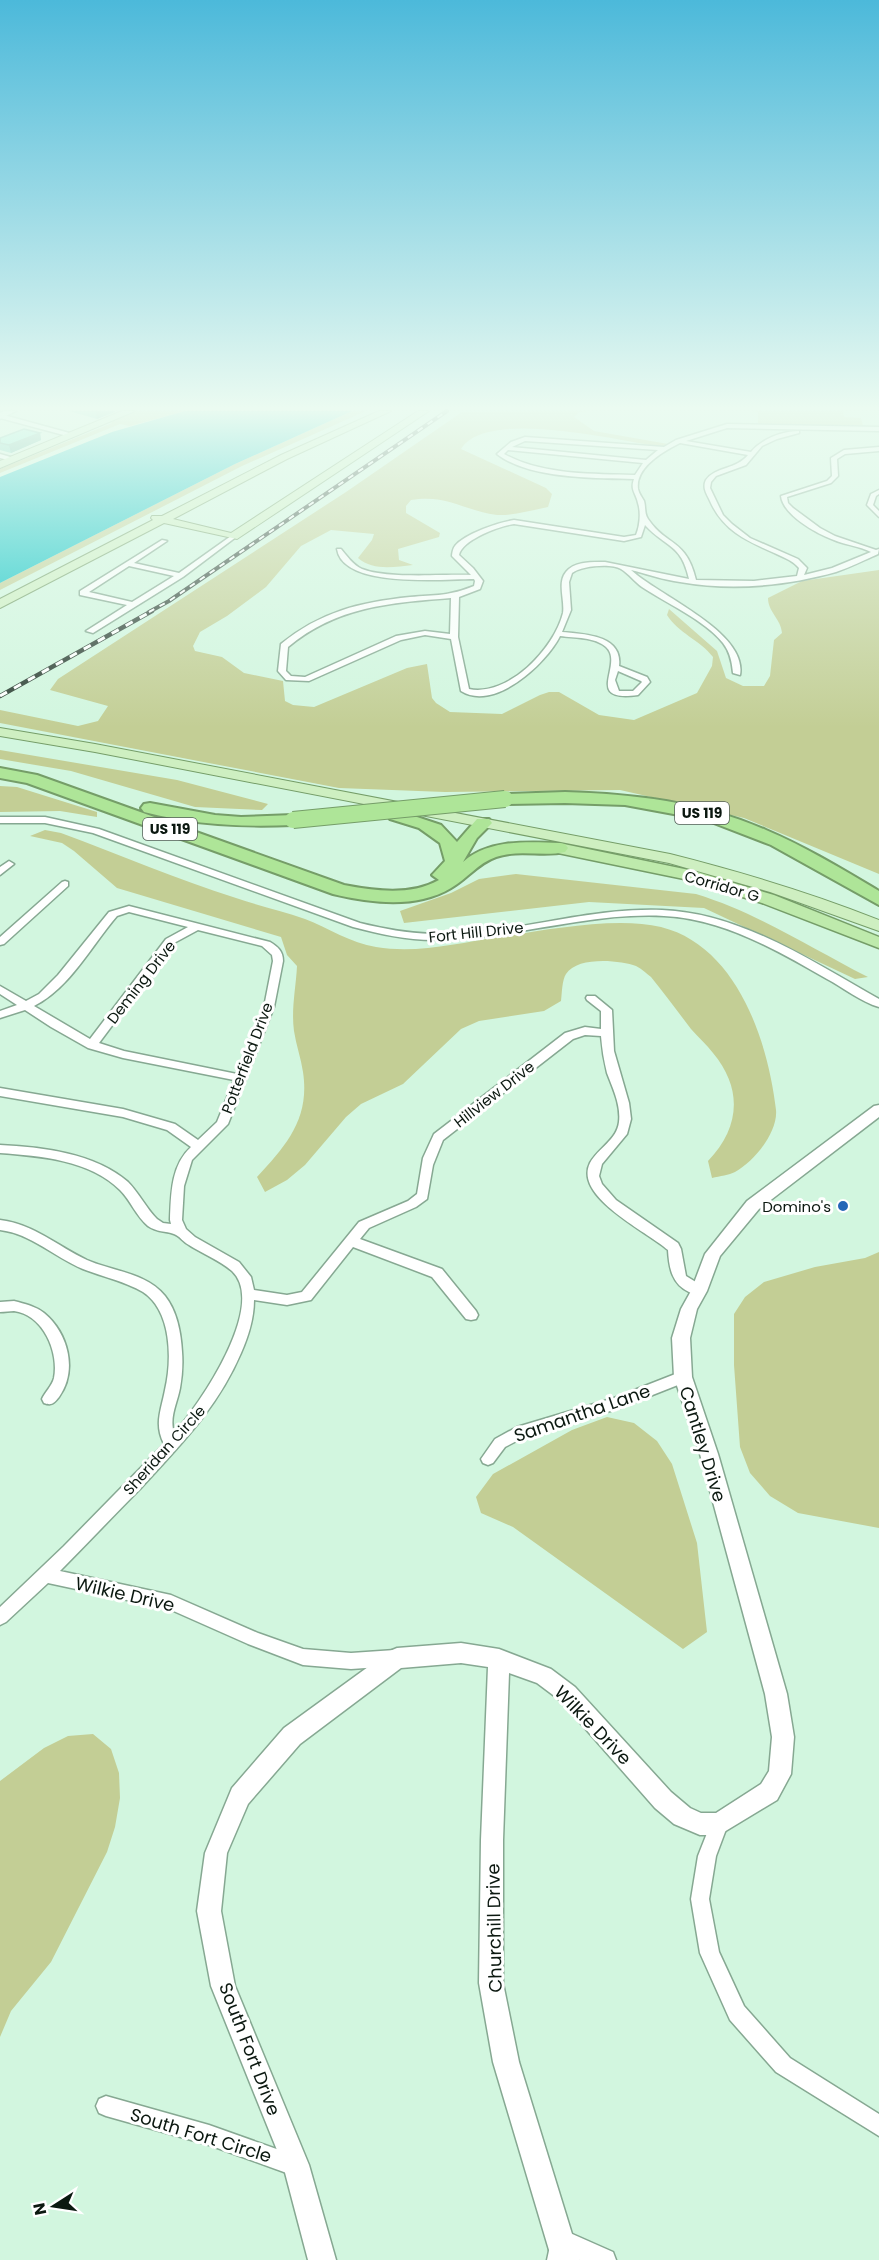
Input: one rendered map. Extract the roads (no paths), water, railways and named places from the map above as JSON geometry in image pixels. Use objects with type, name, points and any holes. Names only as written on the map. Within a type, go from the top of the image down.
[{"type":"highway","name":"US 119","points":[[0,766],[46,775],[150,808],[215,820],[241,822],[293,820],[505,799],[557,797],[617,799],[699,812],[742,826],[799,852],[879,899]]},
{"type":"highway","name":"US 119","points":[[0,773],[31,779],[339,890],[390,898],[420,894],[436,888],[456,878],[474,859],[498,850],[559,848]]},
{"type":"highway","points":[[150,808],[366,885],[404,888],[420,884],[444,873],[479,828]]},
{"type":"highway","points":[[396,815],[430,827],[444,835],[453,845],[454,861]]},
{"type":"highway","points":[[436,888],[460,866],[479,828]]},
{"type":"highway","name":"Corridor G","points":[[559,848],[688,875],[829,921],[879,943]]},
{"type":"main road","points":[[0,597],[159,516]]},
{"type":"main road","points":[[0,604],[140,531],[162,516]]},
{"type":"main road","points":[[178,516],[190,527]]},
{"type":"main road","points":[[119,535],[158,519],[233,537],[264,516]]},
{"type":"main road","points":[[140,531],[162,526],[190,527]]},
{"type":"main road","points":[[0,732],[95,748],[479,828],[559,848]]},
{"type":"main road","points":[[0,742],[396,815],[670,859],[742,877],[826,904],[879,926]]},
{"type":"street","points":[[454,637],[425,633],[399,638],[306,679],[289,678],[282,671],[284,646],[294,636],[339,612],[404,600],[455,596],[477,587],[477,577],[454,556],[457,548],[501,524],[525,522],[580,534],[624,539],[639,536],[642,529],[642,516]]},
{"type":"street","points":[[644,516],[655,531],[675,546],[687,560],[693,582]]},
{"type":"street","points":[[721,516],[748,539],[801,564],[825,571]]},
{"type":"street","points":[[800,516],[809,525],[834,537],[878,550]]},
{"type":"street","points":[[90,631],[180,575],[233,537]]},
{"type":"street","points":[[132,604],[83,593],[164,541]]},
{"type":"street","points":[[339,550],[350,564],[359,570],[384,574],[477,577]]},
{"type":"street","points":[[455,596],[454,637],[465,691],[480,695],[516,680],[530,670],[558,634],[567,610],[564,582],[570,571],[580,566],[624,568],[693,582],[725,585],[800,577],[863,561],[878,550]]},
{"type":"street","points":[[128,564],[180,575]]},
{"type":"street","points":[[800,577],[803,573],[801,564]]},
{"type":"street","points":[[624,568],[642,584],[715,630],[727,643],[735,658],[737,673]]},
{"type":"street","points":[[558,634],[592,638],[606,643],[614,652],[616,662],[614,667]]},
{"type":"street","name":"Fort Hill Drive","points":[[0,820],[45,820],[96,831],[379,932],[427,938],[451,937],[626,915],[664,913],[699,917],[741,932],[879,1004]]},
{"type":"street","points":[[0,872],[9,864]]},
{"type":"street","points":[[0,942],[65,884]]},
{"type":"street","name":"Potterfield Drive","points":[[26,1006],[42,997],[58,981],[113,914],[129,909],[274,948],[278,954],[269,1007],[222,1124],[186,1158],[178,1186],[176,1220],[181,1231]]},
{"type":"street","name":"Deming Drive","points":[[92,1045],[170,940],[196,927]]},
{"type":"street","points":[[0,989],[92,1045],[123,1054],[240,1078]]},
{"type":"street","points":[[591,998],[607,1010],[605,1033],[610,1064],[626,1110],[624,1129],[615,1144],[599,1160],[593,1174],[597,1187],[608,1200],[657,1233],[674,1248],[679,1277],[683,1284],[699,1291]]},
{"type":"street","points":[[0,1015],[26,1006]]},
{"type":"street","name":"Hillview Drive","points":[[351,1241],[364,1225],[412,1204],[423,1196],[424,1171],[428,1156],[438,1137],[569,1036],[585,1032],[605,1033]]},
{"type":"street","points":[[0,1092],[123,1113],[171,1127],[198,1146]]},
{"type":"street","name":"Cantley Drive","points":[[719,1824],[769,1792],[780,1774],[783,1737],[776,1694],[746,1584],[709,1454],[683,1377],[681,1338],[689,1309],[699,1291],[713,1254],[753,1205],[879,1110]]},
{"type":"street","points":[[0,1149],[18,1150],[90,1165],[123,1184],[153,1223],[181,1231],[190,1240],[212,1250],[243,1276],[247,1294],[287,1300],[306,1296],[351,1241],[437,1273],[471,1315]]},
{"type":"street","points":[[0,1225],[17,1226],[82,1263],[127,1279],[155,1293],[170,1314],[174,1345],[173,1386],[163,1421],[165,1433],[172,1444]]},
{"type":"street","name":"Sheridan Circle","points":[[0,1617],[47,1576],[205,1406],[224,1375],[237,1345],[245,1316],[247,1294]]},
{"type":"street","points":[[0,1307],[7,1305],[37,1315],[59,1343],[63,1362],[61,1381],[49,1399]]},
{"type":"street","name":"Samantha Lane","points":[[488,1459],[500,1443],[522,1431],[616,1403],[683,1377]]},
{"type":"street","name":"Wilkie Drive","points":[[47,1576],[171,1602],[254,1639],[303,1657],[351,1661],[461,1653],[498,1659],[544,1676],[568,1694],[663,1800],[682,1816],[700,1824],[719,1824]]},
{"type":"street","name":"South Fort Drive","points":[[322,2260],[296,2165],[223,1986],[209,1911],[216,1853],[240,1797],[292,1736],[397,1658]]},
{"type":"street","name":"Churchill Drive","points":[[498,1659],[492,1840],[491,1983],[506,2062],[562,2254]]},
{"type":"street","points":[[719,1824],[706,1856],[700,1899],[710,1953],[737,2013],[783,2064],[879,2126]]},
{"type":"street","name":"South Fort Circle","points":[[106,2106],[209,2134],[296,2165]]},
{"type":"street","points":[[562,2254],[605,2260]]},
{"type":"water","points":[[0,516],[131,516],[0,583]]},
{"type":"railway","points":[[149,612],[169,601],[293,516]]},
{"type":"railway","points":[[0,696],[152,611]]},
{"type":"place","name":"Domino's","points":[[843,1206]]}]
